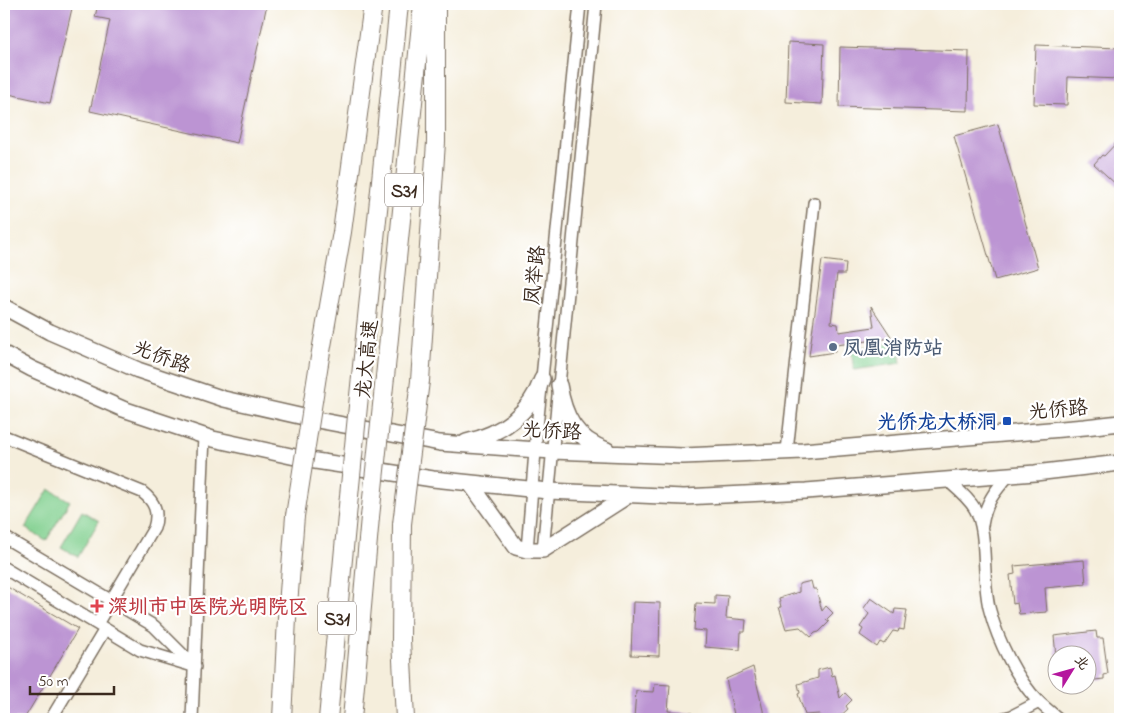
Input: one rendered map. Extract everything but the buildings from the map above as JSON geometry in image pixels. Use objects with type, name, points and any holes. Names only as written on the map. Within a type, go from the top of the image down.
[{"type":"highway","points":[[282,719],[295,516],[342,232],[373,4]]},
{"type":"highway","name":"龙大高速","points":[[328,719],[361,376],[400,4]]},
{"type":"highway","name":"龙大高速","points":[[352,719],[370,517],[423,4]]},
{"type":"highway","points":[[405,719],[401,640],[402,524],[420,381],[436,142],[436,4]]},
{"type":"main road","name":"光侨路","points":[[4,307],[50,332],[138,370],[224,399],[327,422],[450,444],[552,451],[683,456],[787,451],[1120,423]]},
{"type":"main road","points":[[4,354],[32,369],[123,409],[204,436],[309,460],[548,491],[684,497],[806,492],[1008,475],[1120,463]]},
{"type":"main road","points":[[450,444],[480,438],[499,430],[527,407],[542,379]]},
{"type":"main road","points":[[559,385],[564,408],[576,431],[592,444],[618,453]]},
{"type":"main road","points":[[470,482],[516,547],[527,550],[543,550],[629,494]]},
{"type":"street","name":"凤举路","points":[[527,550],[535,450],[580,4]]},
{"type":"street","name":"凤举路","points":[[543,550],[596,4]]},
{"type":"street","points":[[787,451],[814,203]]},
{"type":"street","points":[[4,436],[142,492],[156,508],[157,518],[154,528],[111,601],[101,626],[52,719]]},
{"type":"street","points":[[192,719],[204,436]]},
{"type":"street","points":[[981,526],[989,501],[1008,475]]},
{"type":"street","points":[[946,479],[975,508],[981,526],[989,610],[1003,644],[1024,684],[1039,702],[1059,719]]},
{"type":"street","points":[[4,536],[154,626],[194,667]]},
{"type":"street","points":[[4,568],[140,650],[194,667]]},
{"type":"street","points":[[1001,719],[1012,716],[1039,702]]},
{"type":"green space","points":[[898,342],[901,363],[854,370],[851,349]]},
{"type":"green space","points":[[49,489],[70,501],[46,541],[25,528]]},
{"type":"green space","points":[[82,511],[99,521],[78,557],[61,547]]},
{"type":"place","name":"凤凰消防站","points":[[833,347]]},
{"type":"place","name":"光侨龙大桥洞","points":[[1007,421]]},
{"type":"place","name":"深圳市中医院光明院区","points":[[97,606]]}]
